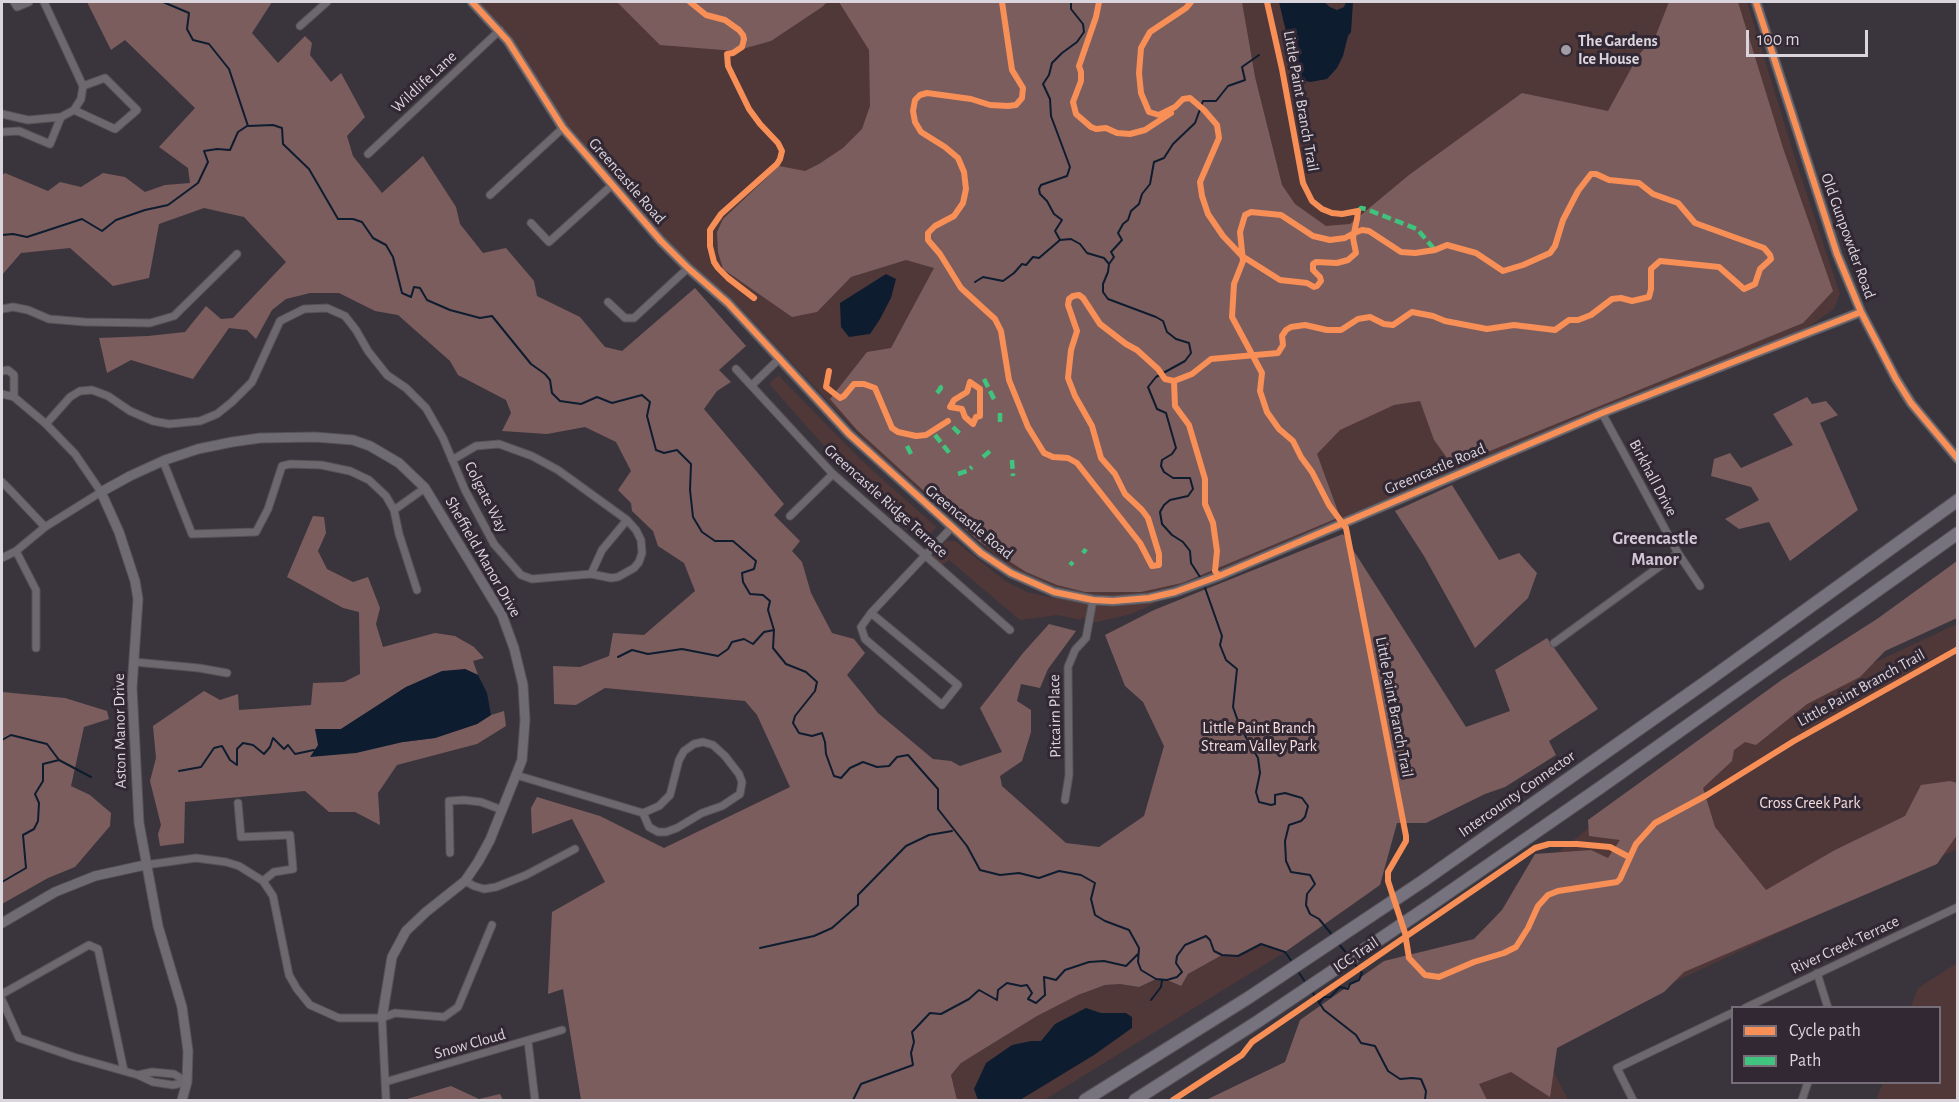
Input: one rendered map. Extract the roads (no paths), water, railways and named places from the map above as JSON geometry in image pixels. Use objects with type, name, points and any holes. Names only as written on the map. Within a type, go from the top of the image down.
[{"type":"highway","name":"Intercounty Connector","points":[[1085,1101],[1248,998],[1423,881],[1710,679],[1958,500]]},
{"type":"highway","points":[[1135,1101],[1432,904],[1958,533]]},
{"type":"street","points":[[14,2],[17,7],[29,2]]},
{"type":"street","points":[[2,114],[28,120],[61,117],[74,110],[81,99],[83,86],[44,2]]},
{"type":"street","points":[[300,26],[327,2]]},
{"type":"street","name":"Greencastle Road","points":[[472,2],[500,30],[563,128],[612,185],[688,268],[728,303],[849,434],[981,553],[1011,573],[1054,592],[1093,600],[1149,598],[1175,592],[1602,413],[1861,312]]},
{"type":"street","name":"Old Gunpowder Road","points":[[1756,2],[1838,254],[1861,312],[1906,395],[1958,459]]},
{"type":"street","name":"Wildlife Lane","points":[[368,154],[500,30]]},
{"type":"street","points":[[74,110],[115,129],[137,110],[105,78],[83,86]]},
{"type":"street","points":[[2,132],[19,131],[50,144],[61,117]]},
{"type":"street","points":[[490,195],[563,128]]},
{"type":"street","points":[[531,223],[549,242],[612,185]]},
{"type":"street","points":[[2,309],[28,310],[49,319],[150,323],[174,316],[237,254]]},
{"type":"street","points":[[608,302],[625,318],[634,318],[688,268]]},
{"type":"street","name":"Colgate Way","points":[[46,424],[70,397],[80,391],[92,390],[108,396],[130,411],[153,421],[169,424],[200,421],[217,414],[252,382],[280,321],[304,309],[327,308],[345,316],[387,375],[406,388],[426,408],[443,438],[452,460],[465,490],[494,544],[521,574],[532,579],[591,574],[611,578],[618,577],[634,568],[639,562],[642,553],[641,540],[636,530],[627,520],[558,470],[532,456],[499,444],[476,446],[452,460]]},
{"type":"street","points":[[752,385],[779,359]]},
{"type":"street","name":"Greencastle Ridge Terrace","points":[[735,369],[833,474],[1010,630]]},
{"type":"street","points":[[2,371],[8,370],[14,375],[14,397]]},
{"type":"street","name":"Aston Manor Drive","points":[[2,394],[14,397],[46,424],[75,454],[101,492],[119,532],[135,582],[138,599],[132,688],[139,823],[158,926],[182,1007],[188,1052],[187,1082],[182,1101]]},
{"type":"street","name":"Birkhall Drive","points":[[1602,413],[1678,553],[1700,586]]},
{"type":"street","name":"Sheffield Manor Drive","points":[[101,492],[163,462],[198,449],[232,441],[260,438],[353,440],[370,446],[399,463],[425,488],[502,615],[514,648],[523,685],[525,720],[522,760],[490,840],[465,881],[426,912],[406,932],[392,957],[382,1017]]},
{"type":"street","points":[[163,462],[192,534],[256,532],[268,509],[282,466],[321,465],[350,471],[369,480],[386,496],[394,510],[399,534],[417,590]]},
{"type":"street","points":[[790,516],[833,474]]},
{"type":"street","points":[[2,482],[45,527]]},
{"type":"street","points":[[394,510],[425,488]]},
{"type":"street","points":[[2,558],[16,551],[45,527],[101,492]]},
{"type":"street","points":[[591,574],[602,550],[627,520]]},
{"type":"street","points":[[871,613],[958,685],[942,705],[864,639],[861,627],[871,613],[952,527]]},
{"type":"street","points":[[16,551],[36,590],[36,648]]},
{"type":"street","points":[[1554,644],[1678,553]]},
{"type":"street","name":"Pitcairn Place","points":[[1065,800],[1069,775],[1068,667],[1075,650],[1086,638],[1093,600]]},
{"type":"street","points":[[134,662],[227,673]]},
{"type":"street","points":[[516,775],[643,813],[659,806],[670,795],[679,760],[684,751],[694,744],[703,742],[713,745],[732,765],[742,782],[740,794],[722,806],[702,813],[666,832],[658,832],[649,827],[643,813]]},
{"type":"street","points":[[450,853],[449,801],[481,802],[502,810]]},
{"type":"street","points":[[238,803],[241,837],[290,835],[293,869],[274,872],[262,881]]},
{"type":"street","points":[[465,881],[484,889],[496,887],[526,875],[575,849]]},
{"type":"street","points":[[2,923],[55,892],[95,876],[145,865],[196,858],[226,862],[239,866],[262,881],[273,896],[289,975],[310,1005],[339,1018],[382,1017],[395,1013],[444,1017],[458,1007],[492,925]]},
{"type":"street","name":"River Creek Terrace","points":[[1749,1006],[1958,907]]},
{"type":"street","points":[[2,994],[89,945],[98,949],[124,1071]]},
{"type":"street","points":[[1817,973],[1827,1006]]},
{"type":"street","points":[[2,1000],[19,1038],[74,1058],[138,1075],[152,1072],[174,1074],[187,1082]]},
{"type":"street","points":[[1634,1101],[1617,1068],[1731,1013]]},
{"type":"street","points":[[382,1017],[386,1101]]},
{"type":"street","name":"Snow Cloud","points":[[385,1082],[562,1030]]},
{"type":"street","points":[[528,1041],[536,1101]]},
{"type":"street","points":[[1802,1101],[1808,1084]]},
{"type":"water","points":[[1279,2],[1324,2],[1337,10],[1344,7],[1346,2],[1353,2],[1351,32],[1343,56],[1337,68],[1327,79],[1310,82],[1302,80],[1299,84],[1297,81],[1296,74],[1293,72],[1293,49],[1287,36]]},
{"type":"water","points":[[886,274],[896,279],[891,298],[880,319],[870,334],[849,337],[841,327],[840,303]]},
{"type":"water","points":[[465,669],[478,675],[487,693],[491,715],[477,724],[435,738],[403,742],[356,753],[310,757],[318,745],[315,729],[341,729],[406,687],[442,671]]},
{"type":"water","points":[[1086,1008],[1101,1013],[1126,1013],[1132,1017],[1132,1028],[1094,1055],[1020,1100],[978,1100],[974,1089],[986,1063],[1012,1045],[1041,1041],[1055,1024]]},
{"type":"waterway","points":[[163,2],[189,13],[187,29],[193,40],[209,44],[229,69],[248,126],[273,125],[282,128],[283,144],[309,169],[338,219],[353,219],[362,222],[373,238],[386,245],[393,257],[402,293],[411,297],[414,287],[420,288],[427,300],[450,310],[480,318],[492,316],[531,364],[550,380],[552,393],[560,401],[581,404],[597,397],[612,403],[642,395],[650,402],[647,416],[656,450],[664,453],[677,450],[691,464],[690,490],[693,517],[702,532],[715,541],[733,541],[756,561],[754,569],[742,573],[743,582],[750,594],[763,595],[770,601],[768,610],[774,630],[773,648],[786,664],[806,672],[817,682],[815,691],[795,716],[793,723],[799,733],[812,736],[822,733],[834,776],[841,778],[850,768],[863,762],[877,767],[889,766],[897,757],[908,755],[938,789],[938,809],[967,846],[980,870],[1000,875],[1019,873],[1039,878],[1059,871],[1081,875],[1095,883],[1091,899],[1095,915],[1129,930],[1139,948],[1138,962],[1141,970],[1156,979],[1167,980],[1177,977],[1182,972],[1176,963],[1177,956],[1185,945],[1206,936],[1214,951],[1222,955],[1238,956],[1261,944],[1285,952],[1293,963]]},
{"type":"waterway","points":[[1071,2],[1071,9],[1083,24],[1084,32],[1077,42],[1052,63],[1049,75],[1043,84],[1050,99],[1051,116],[1070,167],[1067,176],[1041,185],[1040,194],[1054,214],[1062,220],[1055,231],[1060,240],[1071,239],[1080,244],[1087,253],[1104,258],[1109,264],[1103,284],[1103,292],[1108,299],[1156,317],[1163,321],[1167,332],[1176,339],[1189,343],[1191,353],[1185,361],[1156,377],[1148,387],[1157,409],[1166,413],[1176,448],[1172,454],[1162,460],[1161,466],[1164,472],[1173,478],[1190,478],[1193,489],[1188,496],[1170,500],[1164,505],[1160,512],[1162,524],[1190,551],[1191,563],[1202,580]]},
{"type":"waterway","points":[[1109,264],[1114,257],[1111,252],[1122,240],[1118,233],[1150,184],[1154,162],[1164,158],[1173,144],[1195,123],[1203,101],[1216,101],[1228,86],[1245,80],[1242,67],[1259,55]]},
{"type":"waterway","points":[[2,235],[13,234],[27,237],[82,219],[102,231],[116,220],[168,205],[198,183],[208,162],[204,151],[230,150],[238,132],[247,126]]},
{"type":"waterway","points":[[975,282],[983,277],[1003,281],[1022,264],[1026,265],[1033,257],[1039,258],[1060,240]]},
{"type":"waterway","points":[[1204,585],[1222,636],[1220,645],[1226,660],[1237,669],[1233,707],[1240,727],[1258,758],[1260,773],[1256,792],[1259,802],[1275,804],[1275,795],[1285,793],[1302,798],[1308,806],[1305,817],[1289,825],[1285,841],[1286,861],[1291,872],[1310,875],[1315,884],[1307,894],[1306,905],[1310,914],[1319,919],[1333,936]]},
{"type":"waterway","points":[[618,657],[632,650],[648,654],[682,649],[718,656],[728,649],[732,642],[744,639],[753,644],[764,632],[774,630]]},
{"type":"waterway","points":[[2,740],[11,735],[47,744],[59,760],[91,777]]},
{"type":"waterway","points":[[179,771],[201,767],[214,748],[222,746],[230,760],[237,765],[237,749],[243,743],[253,745],[264,754],[273,738],[284,749],[288,745],[295,754],[314,750]]},
{"type":"waterway","points":[[2,882],[26,868],[23,835],[34,829],[38,821],[39,803],[35,794],[43,781],[43,764],[59,760]]},
{"type":"waterway","points":[[760,948],[814,936],[832,928],[858,905],[858,895],[906,846],[929,835],[952,831]]},
{"type":"waterway","points":[[1338,943],[1348,955]]},
{"type":"waterway","points":[[853,1100],[861,1084],[913,1065],[912,1032],[930,1013],[941,1014],[969,999],[979,990],[997,1000],[998,990],[1007,983],[1027,985],[1032,993],[1028,999],[1036,1003],[1045,995],[1044,977],[1056,980],[1065,970],[1089,962],[1104,961],[1126,966],[1138,954]]},
{"type":"waterway","points":[[1319,1003],[1324,997],[1330,997],[1340,987],[1348,989],[1350,984],[1359,980],[1362,973],[1353,962]]},
{"type":"waterway","points":[[1297,970],[1306,983]]},
{"type":"waterway","points":[[1151,1000],[1161,987],[1162,980]]},
{"type":"waterway","points":[[1311,990],[1324,1010],[1356,1035],[1361,1043],[1375,1046],[1388,1071],[1400,1079],[1421,1079],[1426,1091],[1425,1100]]},
{"type":"place","name":"The Gardens Ice House","points":[[1566,50]]},
{"type":"district","name":"Greencastle Manor","points":[[1655,549]]},
{"type":"park label","name":"Little Paint Branch Stream Valley Park","points":[[1259,737]]},
{"type":"park label","name":"Cross Creek Park","points":[[1810,803]]}]
